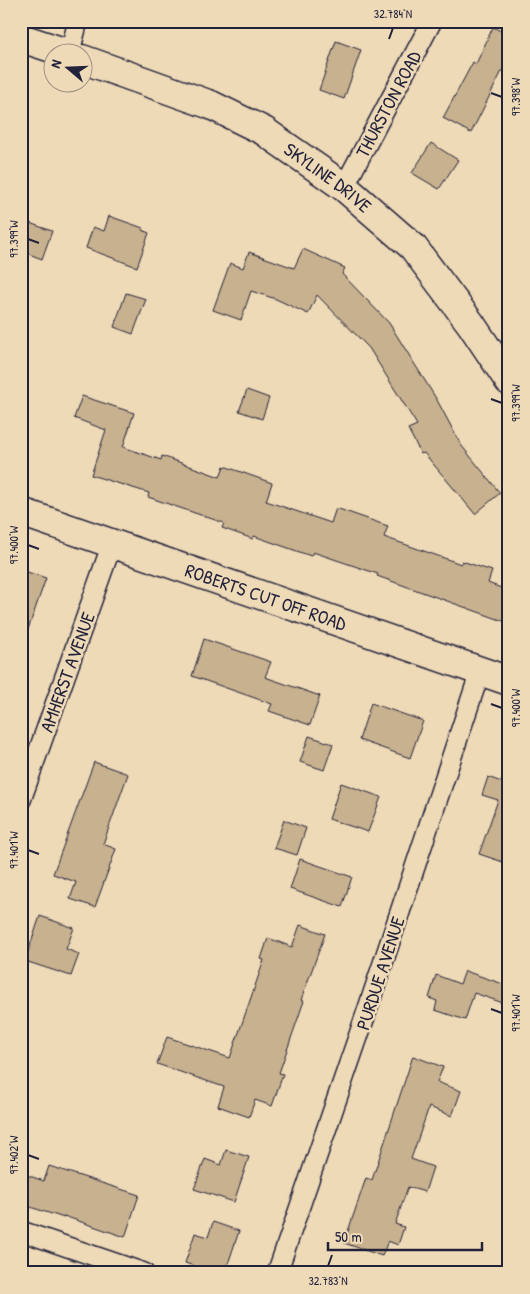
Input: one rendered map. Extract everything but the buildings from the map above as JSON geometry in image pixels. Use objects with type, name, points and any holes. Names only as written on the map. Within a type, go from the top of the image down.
[{"type":"street","points":[[73,42],[78,21]]},
{"type":"street","name":"THURSTON ROAD","points":[[344,188],[432,21]]},
{"type":"street","points":[[21,38],[42,45]]},
{"type":"street","name":"SKYLINE DRIVE","points":[[92,63],[210,105],[264,130],[344,188],[413,247],[471,324],[509,381]]},
{"type":"street","name":"ROBERTS CUT OFF ROAD","points":[[21,512],[480,672],[509,680]]},
{"type":"street","name":"AMHERST AVENUE","points":[[21,800],[112,544]]},
{"type":"street","name":"PURDUE AVENUE","points":[[278,1273],[480,672]]},
{"type":"street","points":[[21,1232],[144,1273]]}]
